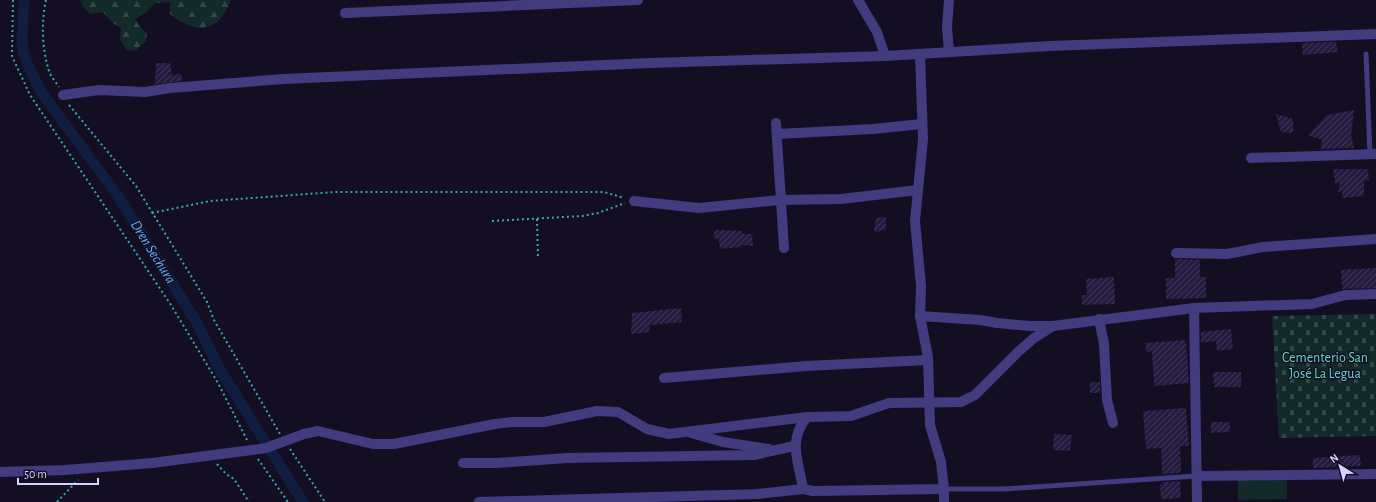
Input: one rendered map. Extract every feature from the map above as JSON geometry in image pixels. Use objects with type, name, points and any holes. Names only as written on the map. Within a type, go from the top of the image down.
[{"type":"street","points":[[345,13],[638,0]]},
{"type":"street","points":[[858,0],[878,32],[885,56]]},
{"type":"street","points":[[949,0],[947,27],[949,52]]},
{"type":"street","points":[[63,95],[99,90],[145,92],[170,88],[283,79],[650,63],[885,56],[1050,46],[1376,34]]},
{"type":"street","points":[[920,54],[923,139],[914,221],[921,286],[920,316],[928,360],[930,425],[941,462],[944,502]]},
{"type":"street","points":[[776,123],[784,248]]},
{"type":"street","points":[[776,134],[873,129],[922,124]]},
{"type":"street","points":[[1250,158],[1373,154]]},
{"type":"street","points":[[634,201],[699,208],[780,200],[841,199],[918,190]]},
{"type":"street","points":[[1176,253],[1227,254],[1263,248],[1376,239]]},
{"type":"street","points":[[920,316],[980,320],[1029,326],[1053,326],[1194,308],[1312,304],[1345,295],[1376,294]]},
{"type":"street","points":[[1194,308],[1197,502]]},
{"type":"street","points":[[1099,319],[1104,344],[1107,400],[1113,423]]},
{"type":"street","points":[[0,472],[89,468],[152,463],[266,448],[304,434],[318,431],[373,444],[394,444],[495,424],[512,422],[544,422],[597,411],[618,412],[647,429],[669,434],[807,417],[851,416],[889,403],[929,404],[961,402],[975,395],[1019,350],[1053,326]]},
{"type":"street","points":[[664,378],[806,366],[928,360]]},
{"type":"street","points":[[803,489],[794,446],[798,429],[807,417]]},
{"type":"street","points":[[687,432],[723,442],[777,450]]},
{"type":"street","points":[[463,463],[496,463],[567,458],[754,455],[794,446]]},
{"type":"street","points":[[1196,476],[1376,474]]},
{"type":"street","points":[[479,502],[758,494],[803,489],[813,491],[944,489]]},
{"type":"lane","points":[[1366,54],[1373,154]]},
{"type":"lane","points":[[944,489],[1004,489],[1196,476]]},
{"type":"path","points":[[13,0],[12,56],[30,95],[171,305],[218,383],[252,450],[288,502]]},
{"type":"path","points":[[46,0],[42,20],[49,72],[63,95],[136,186],[207,302],[214,320],[284,441],[325,502]]},
{"type":"path","points":[[152,213],[210,201],[335,192],[604,192],[634,201]]},
{"type":"path","points":[[492,221],[593,214],[618,204],[634,201]]},
{"type":"path","points":[[537,219],[538,258]]},
{"type":"path","points":[[212,454],[220,469],[234,479],[250,502]]},
{"type":"path","points":[[57,502],[89,468]]},
{"type":"green space","points":[[80,0],[231,0],[220,19],[213,25],[206,28],[198,28],[189,25],[170,14],[170,2],[155,3],[145,13],[135,19],[140,27],[147,33],[146,41],[136,50],[127,51],[120,40],[121,28],[112,22],[103,12],[90,14],[83,7]]},
{"type":"green space","name":"Cementerio San José La Legua","points":[[1376,314],[1376,436],[1279,438],[1272,316]]},
{"type":"green space","points":[[1287,478],[1287,499],[1238,500],[1238,479]]},
{"type":"building","points":[[1336,42],[1338,52],[1303,55],[1302,43]]},
{"type":"building","points":[[156,63],[170,63],[172,75],[181,74],[182,81],[155,84]]},
{"type":"building","points":[[1354,110],[1351,135],[1354,148],[1321,149],[1322,140],[1308,135],[1327,115]]},
{"type":"building","points":[[1276,114],[1293,119],[1293,133],[1281,132]]},
{"type":"building","points":[[1333,169],[1368,169],[1369,180],[1364,181],[1364,196],[1343,198],[1342,191],[1338,192],[1340,183],[1335,183]]},
{"type":"building","points":[[886,217],[886,230],[874,232],[876,218]]},
{"type":"building","points":[[715,230],[742,231],[742,234],[752,234],[753,246],[742,245],[742,247],[720,249],[719,239],[713,238]]},
{"type":"building","points":[[1175,259],[1200,260],[1200,277],[1206,277],[1206,298],[1166,299],[1166,278],[1175,278]]},
{"type":"building","points":[[1376,268],[1376,288],[1342,289],[1341,270]]},
{"type":"building","points":[[1114,277],[1115,304],[1082,305],[1082,295],[1087,295],[1086,279]]},
{"type":"building","points":[[681,308],[682,322],[650,325],[649,332],[631,334],[632,313]]},
{"type":"building","points":[[1231,329],[1233,349],[1217,351],[1216,341],[1201,343],[1201,332]]},
{"type":"building","points":[[1186,340],[1189,383],[1154,386],[1152,351],[1146,352],[1145,343]]},
{"type":"building","points":[[1213,372],[1241,372],[1241,387],[1214,387]]},
{"type":"building","points":[[1090,382],[1100,382],[1100,393],[1090,393]]},
{"type":"building","points":[[1186,408],[1189,446],[1180,446],[1181,471],[1179,471],[1179,473],[1162,474],[1161,448],[1146,449],[1143,411]]},
{"type":"building","points":[[1211,422],[1230,422],[1230,432],[1211,433]]},
{"type":"building","points":[[1054,434],[1072,435],[1070,451],[1053,450]]},
{"type":"building","points":[[1360,455],[1361,466],[1313,468],[1313,458]]},
{"type":"building","points":[[1180,481],[1181,498],[1161,499],[1160,484],[1163,484],[1162,482]]},
{"type":"waterway","name":"Dren Sechura","points":[[24,0],[22,38],[23,51],[41,92],[118,196],[197,323],[220,370],[303,502]]}]
